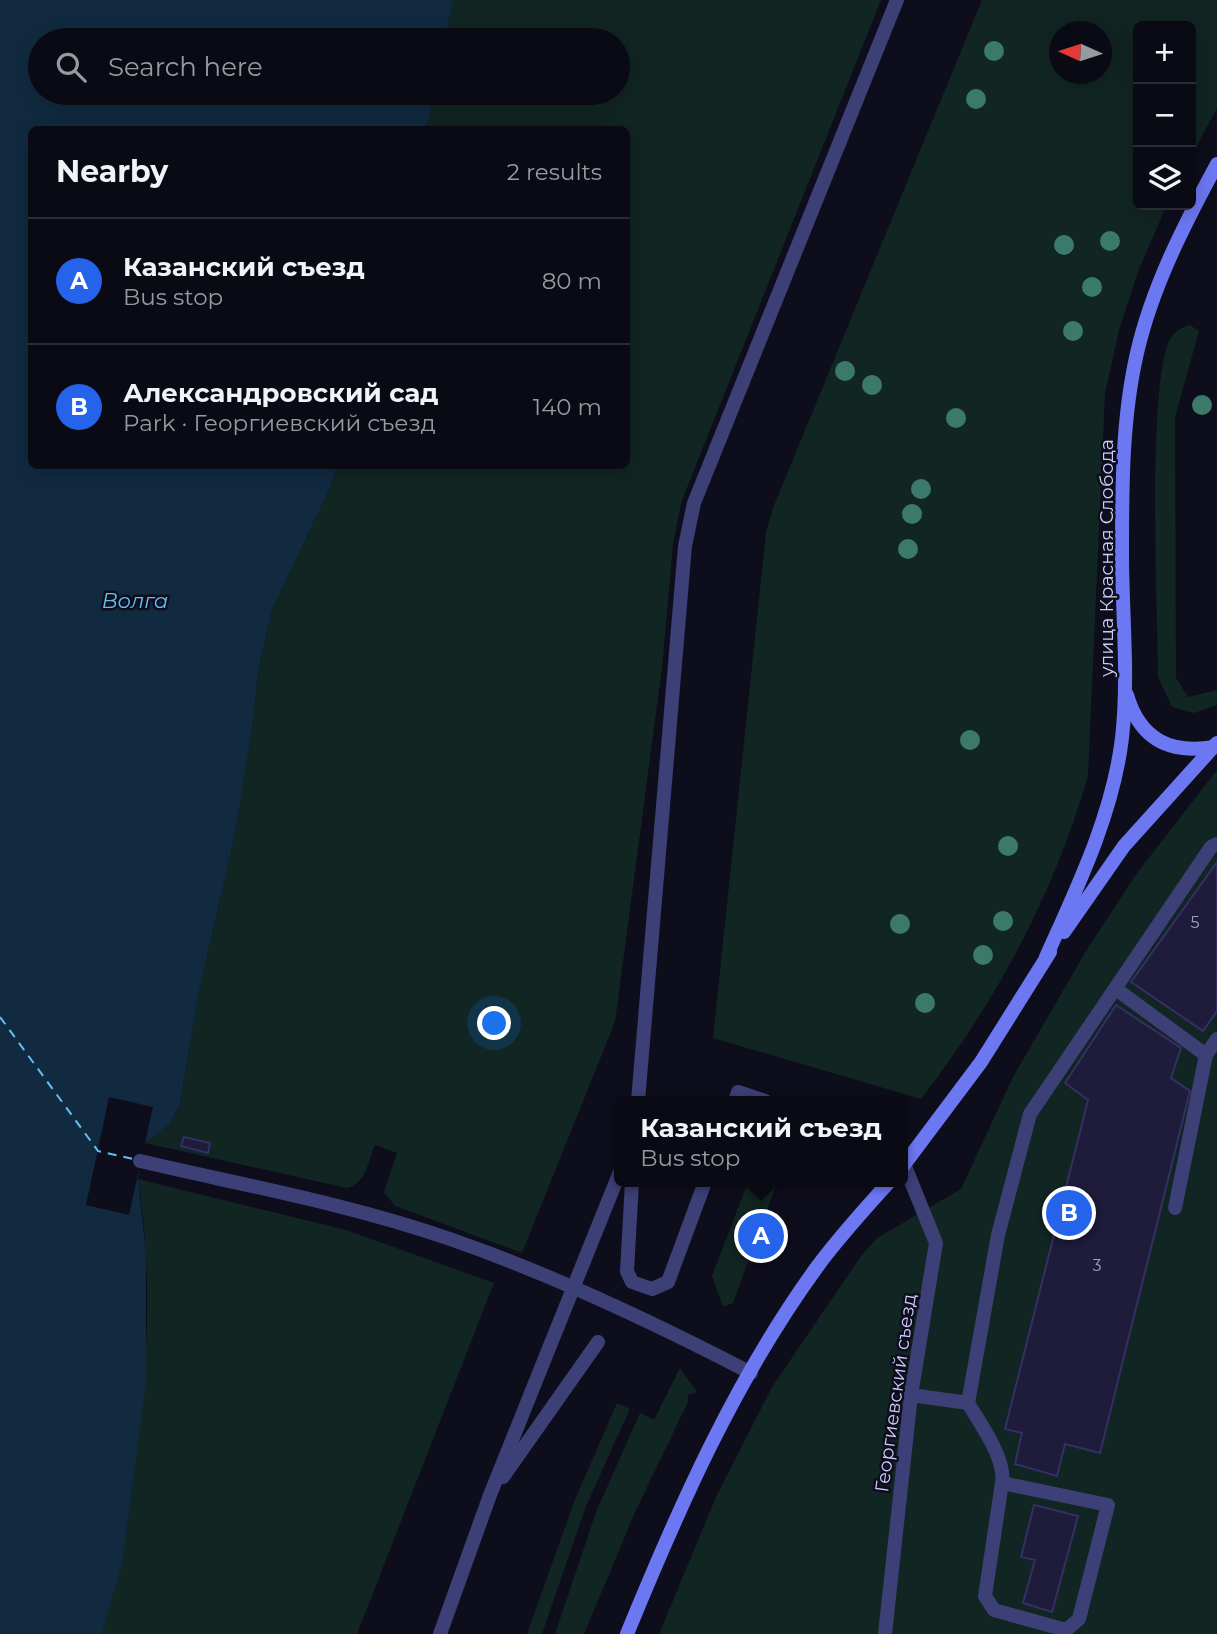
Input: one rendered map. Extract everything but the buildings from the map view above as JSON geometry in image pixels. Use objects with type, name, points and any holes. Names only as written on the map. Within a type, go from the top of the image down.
[{"type":"main road","name":"улица Красная Слобода","points":[[1046,957],[1090,858],[1122,741],[1123,480],[1127,408],[1133,374],[1157,291],[1186,220],[1217,164]]},
{"type":"main road","points":[[1124,683],[1130,706],[1149,734],[1170,746],[1189,751],[1215,745]]},
{"type":"main road","points":[[908,1157],[981,1062],[1046,957],[1124,846],[1215,745]]},
{"type":"main road","points":[[627,1634],[700,1464],[751,1373],[816,1268],[885,1187]]},
{"type":"street","points":[[638,1096],[685,546],[694,503],[897,0]]},
{"type":"street","points":[[1002,1483],[1108,1505],[1079,1619],[1066,1630],[994,1610],[985,1596],[1003,1475],[968,1404],[998,1235],[1030,1114],[1211,847],[1217,844]]},
{"type":"street","points":[[1116,989],[1206,1055]]},
{"type":"street","points":[[1175,1208],[1206,1055],[1217,1039]]},
{"type":"street","points":[[140,1161],[360,1212],[449,1239],[573,1286],[644,1318],[751,1373]]},
{"type":"street","name":"Георгиевский съезд","points":[[885,1634],[911,1395],[936,1243],[908,1176]]},
{"type":"street","points":[[440,1634],[490,1495],[614,1186]]},
{"type":"street","points":[[632,1187],[627,1270],[632,1282],[652,1289],[668,1282],[703,1187]]},
{"type":"street","points":[[490,1495],[598,1342]]},
{"type":"street","points":[[911,1395],[968,1404]]},
{"type":"green space","points":[[453,0],[881,0],[681,503],[673,545],[662,668],[615,1022],[522,1253],[395,1206],[384,1192],[397,1153],[375,1145],[363,1176],[347,1188],[145,1143],[169,1125],[180,1104],[200,987],[235,834],[252,731],[258,671],[272,610],[329,490],[336,469],[630,469],[630,126],[427,126],[432,105],[630,105],[630,28],[447,28]]},
{"type":"green space","points":[[982,0],[1217,0],[1217,108],[1196,148],[1196,21],[1133,21],[1133,210],[1165,210],[1139,269],[1119,330],[1105,394],[1088,776],[1058,863],[1020,945],[974,1024],[921,1099],[713,1038],[766,532],[773,508]]},
{"type":"green space","points":[[1190,325],[1199,331],[1175,417],[1176,678],[1188,697],[1217,690],[1217,705],[1194,713],[1172,707],[1158,677],[1155,498],[1159,397],[1164,359],[1172,336]]},
{"type":"green space","points":[[1217,770],[1217,1634],[659,1634],[716,1497],[772,1387],[861,1256],[877,1238],[961,1189],[1013,1077],[1086,951],[1137,873]]},
{"type":"green space","points":[[138,1179],[346,1230],[494,1283],[357,1634],[102,1634],[134,1465],[146,1351],[145,1237]]},
{"type":"green space","points":[[746,1187],[775,1187],[763,1222],[752,1218],[742,1244],[753,1248],[733,1303],[723,1307],[712,1276]]},
{"type":"green space","points":[[680,1368],[697,1392],[688,1395],[688,1402],[636,1510],[584,1634],[555,1634],[596,1512],[640,1413],[654,1420]]},
{"type":"green space","points":[[617,1403],[630,1409],[586,1506],[542,1634],[527,1634],[574,1502]]},
{"type":"water","name":"Волга","points":[[0,0],[453,0],[447,28],[28,28],[28,105],[432,105],[427,126],[28,126],[28,469],[336,469],[329,490],[272,610],[258,671],[252,731],[235,834],[200,987],[180,1104],[169,1125],[145,1143],[140,1161],[138,1179],[146,1253],[146,1383],[122,1563],[102,1634],[0,1634]]},
{"type":"pier","points":[[109,1097],[153,1107],[129,1215],[86,1205]]},
{"type":"ferry route","points":[[0,1017],[98,1151],[133,1159]]},
{"type":"place","name":"Александровский сад","points":[[1069,1213]]},
{"type":"place","name":"Казанский съезд","points":[[761,1236]]}]
